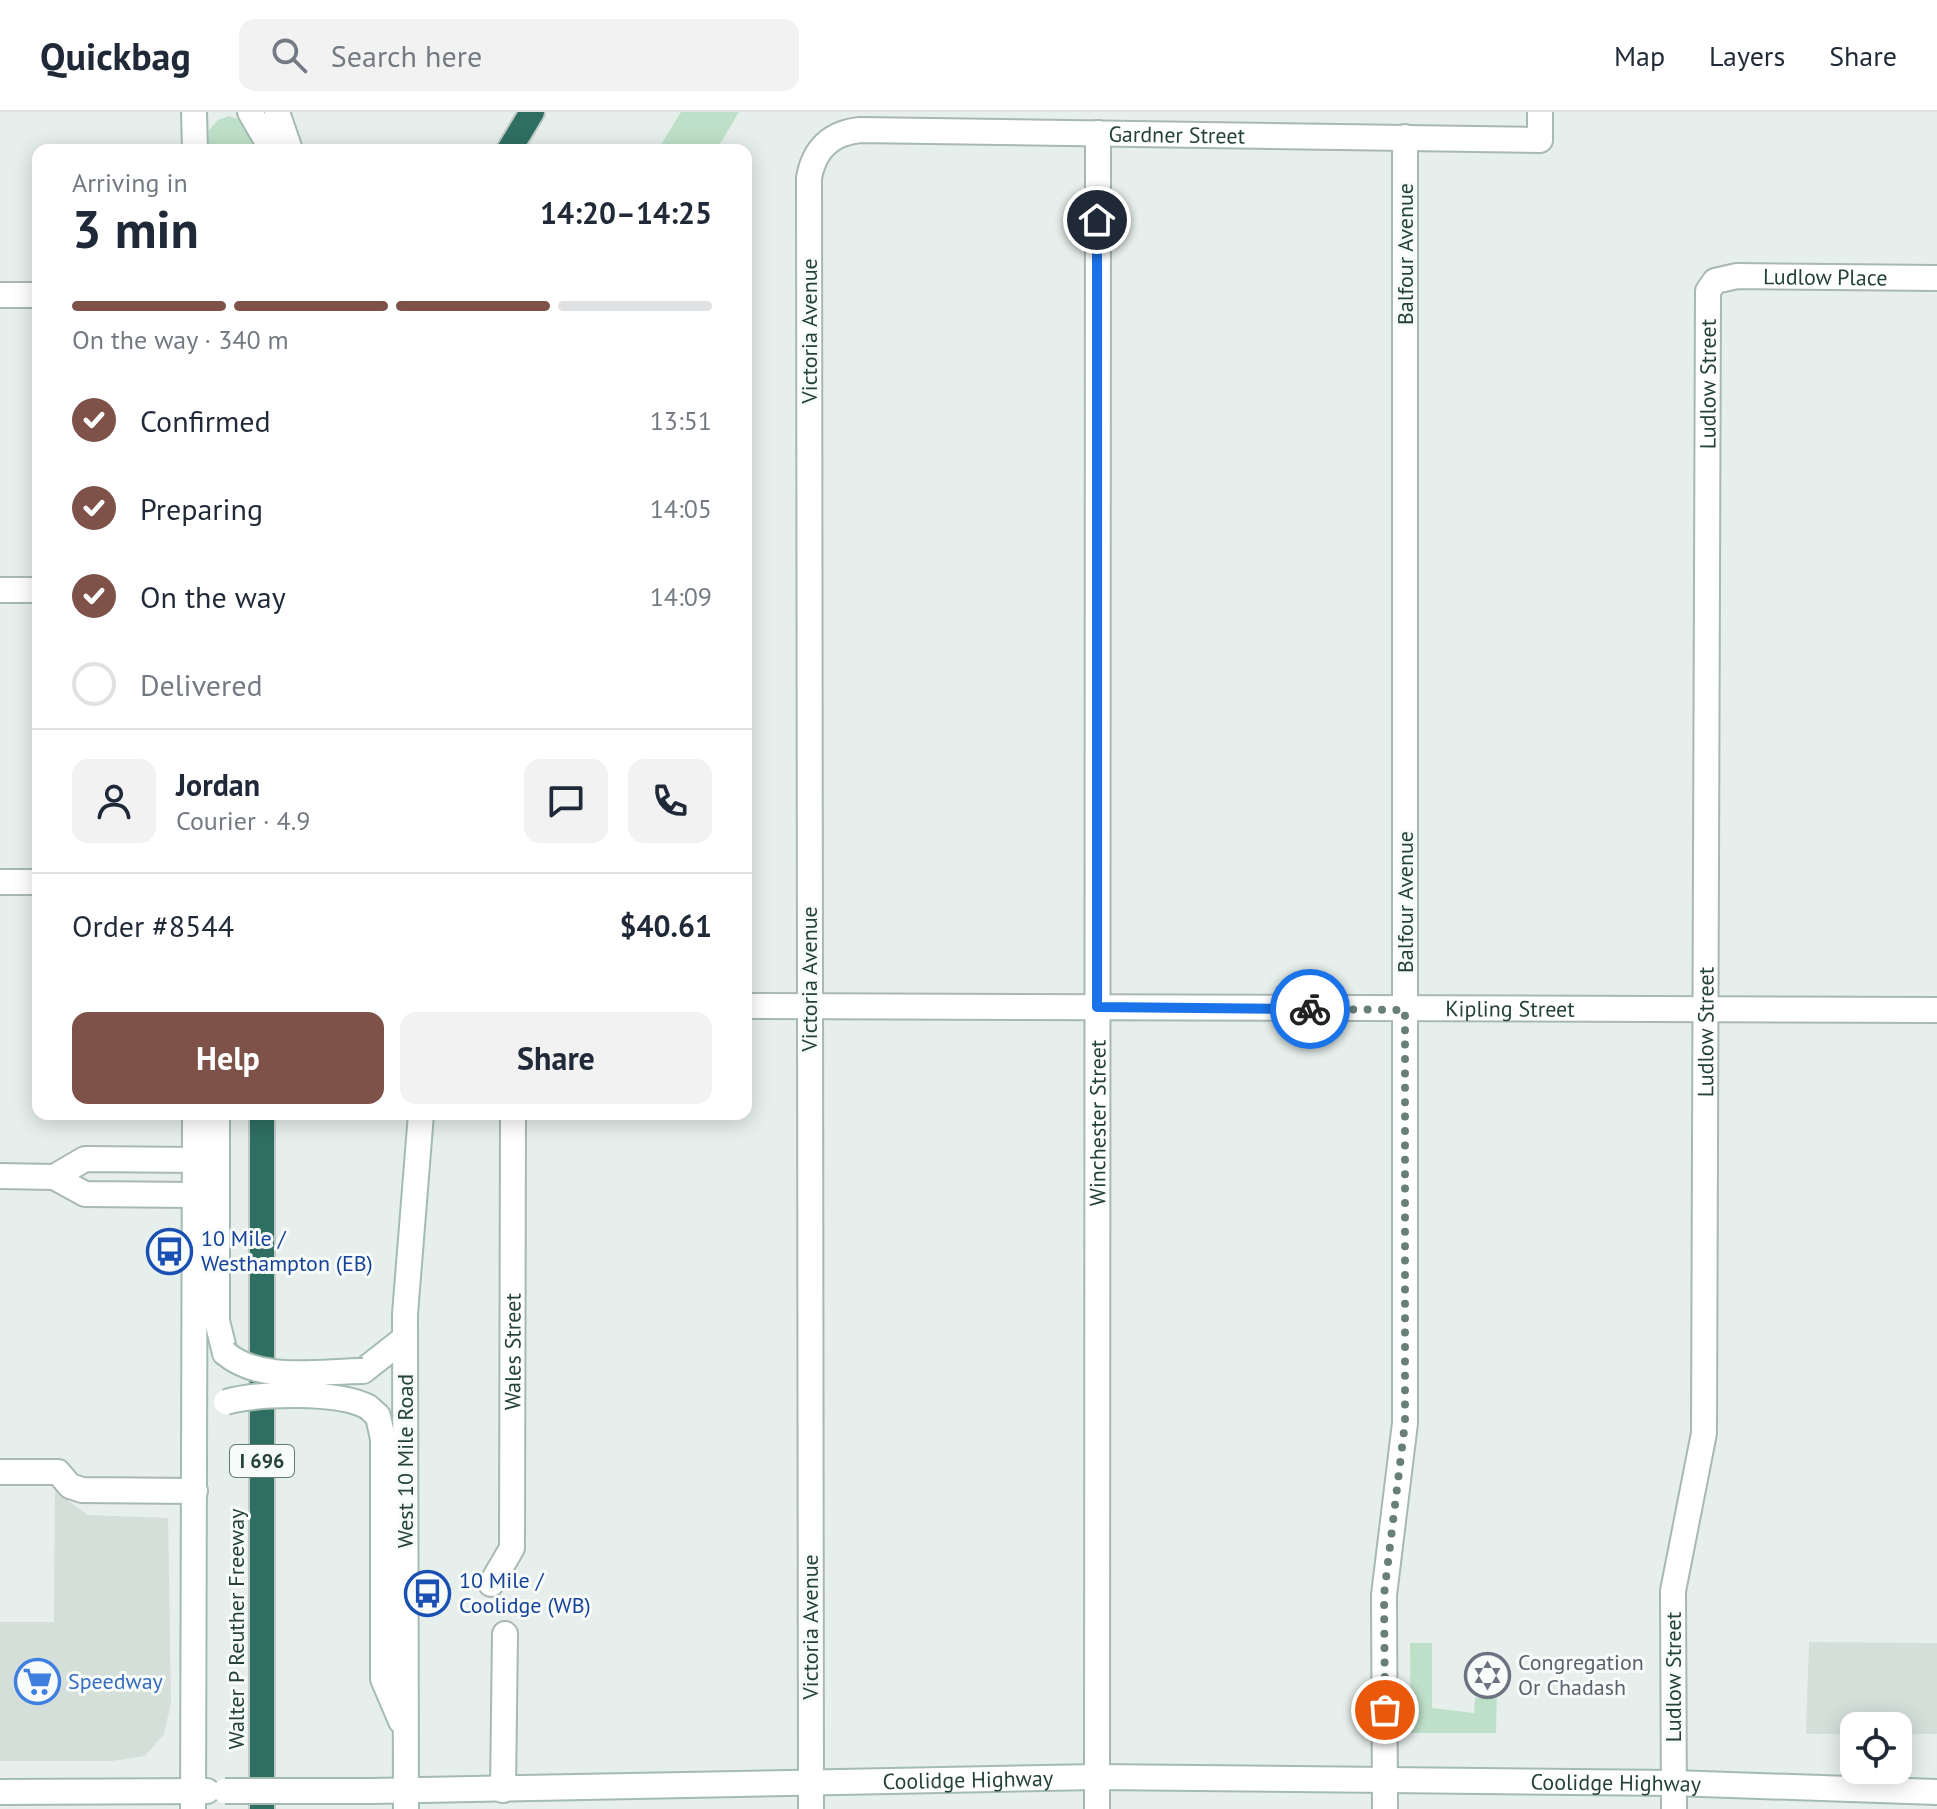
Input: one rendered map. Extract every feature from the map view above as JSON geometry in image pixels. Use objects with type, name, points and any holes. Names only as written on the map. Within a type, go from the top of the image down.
[{"type":"highway","points":[[513,144],[532,112]]},
{"type":"highway","name":"Walter P Reuther Freeway","points":[[262,1120],[262,1809]]},
{"type":"street","points":[[194,112],[195,144]]},
{"type":"street","points":[[250,112],[269,144]]},
{"type":"street","points":[[277,112],[288,144]]},
{"type":"street","name":"Gardner Street","points":[[819,150],[840,134],[860,130],[1540,140],[1540,112]]},
{"type":"street","name":"Winchester Street","points":[[1097,1809],[1098,133]]},
{"type":"street","name":"Balfour Avenue","points":[[1385,1809],[1384,1595],[1405,1423],[1405,137]]},
{"type":"street","name":"Victoria Avenue","points":[[811,1809],[809,178],[819,150]]},
{"type":"street","name":"Ludlow Place","points":[[1715,281],[1737,276],[1937,278]]},
{"type":"street","name":"Ludlow Street","points":[[1674,1809],[1673,1591],[1704,1433],[1706,304],[1708,291],[1715,281]]},
{"type":"street","points":[[0,295],[32,295]]},
{"type":"street","points":[[0,590],[32,590]]},
{"type":"street","points":[[0,882],[32,882]]},
{"type":"street","name":"Kipling Street","points":[[752,1006],[1937,1010]]},
{"type":"street","points":[[193,1800],[195,1120]]},
{"type":"street","points":[[217,1120],[217,1321],[225,1353],[237,1363],[261,1371],[363,1371],[405,1338]]},
{"type":"street","name":"West 10 Mile Road","points":[[406,1800],[405,1338],[421,1120]]},
{"type":"street","name":"Wales Street","points":[[491,1584],[512,1548],[513,1120]]},
{"type":"street","points":[[54,1177],[85,1159],[196,1160]]},
{"type":"street","points":[[0,1176],[54,1177],[85,1194],[195,1195]]},
{"type":"street","points":[[195,1427],[214,1408],[226,1402],[250,1398],[346,1398],[368,1407],[378,1416],[383,1439],[383,1679],[405,1731]]},
{"type":"street","points":[[0,1472],[58,1472],[70,1486],[82,1490],[195,1491]]},
{"type":"street","points":[[503,1790],[505,1634]]},
{"type":"street","name":"Coolidge Highway","points":[[0,1792],[193,1800],[225,1791],[372,1791],[406,1800],[503,1790],[1097,1777],[1673,1783],[1937,1792]]},
{"type":"shaded area","points":[[55,1491],[88,1515],[168,1518],[171,1703],[164,1734],[145,1756],[112,1761],[0,1761],[0,1622],[54,1622]]},
{"type":"shaded area","points":[[1809,1642],[1937,1643],[1937,1734],[1912,1734],[1912,1712],[1840,1712],[1840,1734],[1806,1734]]},
{"type":"green space","points":[[681,112],[739,112],[720,144],[661,144]]},
{"type":"green space","points":[[229,116],[245,122],[261,144],[208,144],[209,130],[218,120]]},
{"type":"green space","points":[[1410,1643],[1432,1643],[1432,1708],[1474,1713],[1475,1698],[1487,1698],[1488,1684],[1497,1684],[1496,1733],[1411,1733]]},
{"type":"way so far","points":[[1310,1009],[1405,1010],[1405,1423],[1404,1453],[1384,1595],[1385,1710]]},
{"type":"place","name":"10 Mile / Westhampton (EB)","points":[[170,1251]]},
{"type":"place","name":"10 Mile / Coolidge (WB)","points":[[428,1593]]},
{"type":"place","name":"Congregation Or Chadash","points":[[1487,1675]]},
{"type":"place","name":"Speedway","points":[[37,1681]]},
{"type":"route","points":[[1097,220],[1097,1007],[1310,1009]]}]
